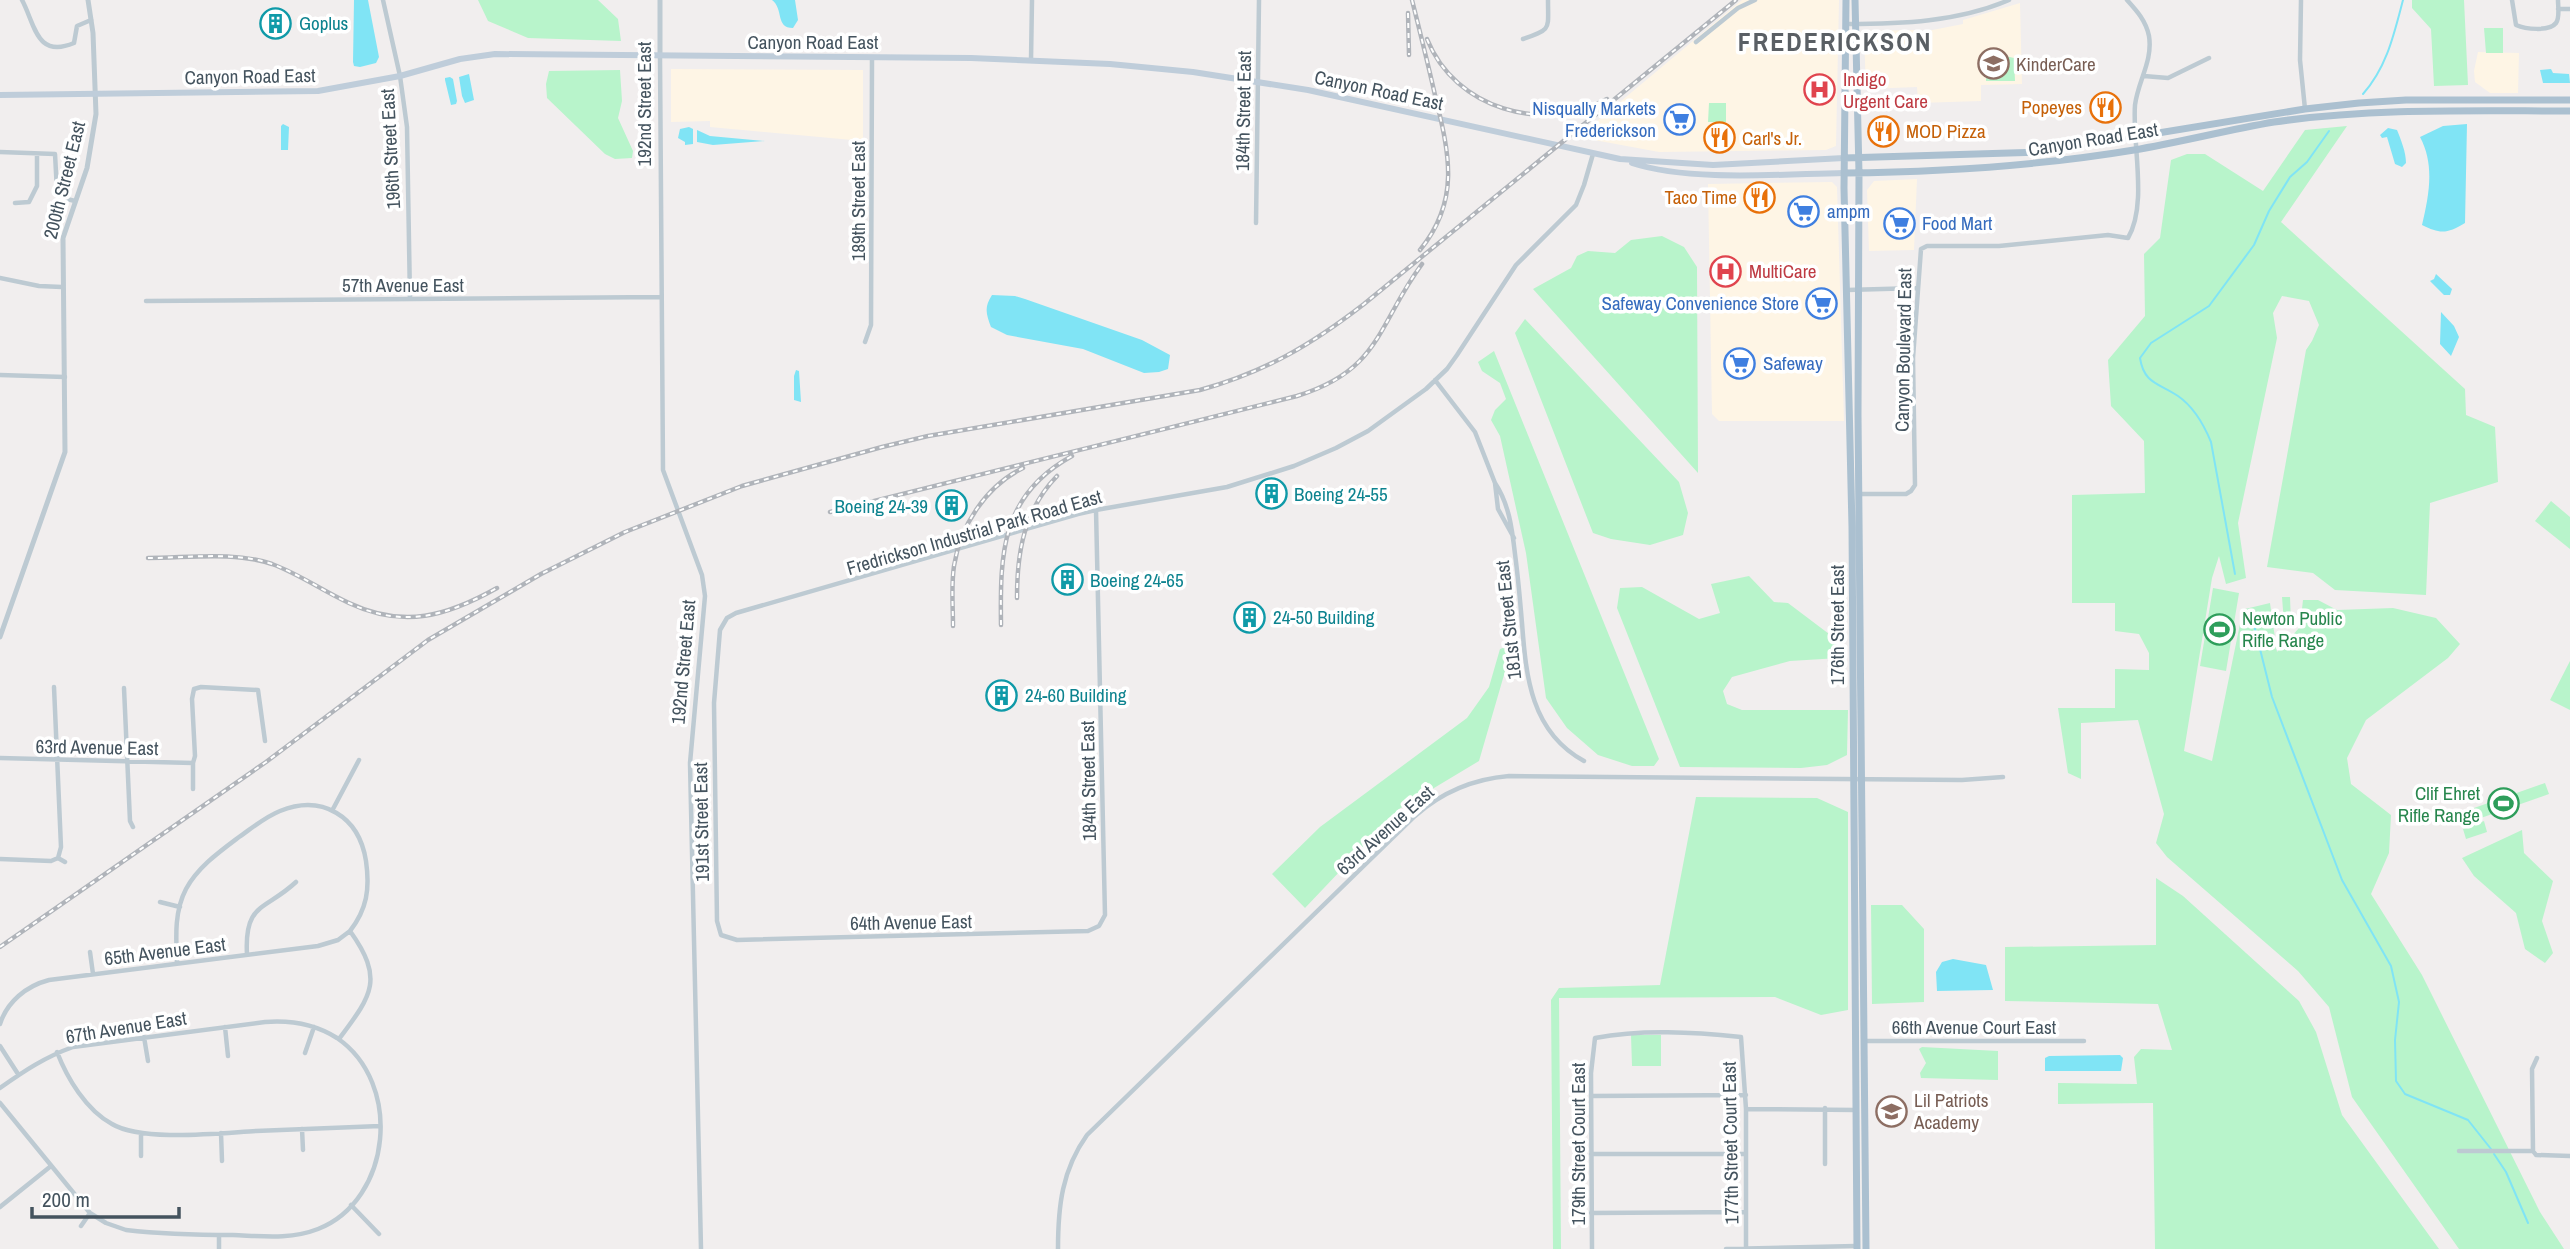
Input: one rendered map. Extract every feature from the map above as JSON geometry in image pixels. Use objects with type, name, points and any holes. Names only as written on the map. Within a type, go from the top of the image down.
[{"type":"main road","name":"176th Street East","points":[[1846,0],[1844,173],[1851,489],[1857,1247]]},
{"type":"main road","name":"176th Street East","points":[[1855,0],[1859,173],[1857,289],[1866,1249]]},
{"type":"main road","name":"Canyon Road East","points":[[0,95],[292,93],[345,87],[400,76],[460,59],[495,54],[1031,60],[1151,67],[1257,82],[1354,100],[1650,168],[1702,174],[1859,173],[2012,167],[2135,149],[2273,122],[2405,111],[2570,111]]},
{"type":"main road","name":"Canyon Road East","points":[[1620,159],[1713,165],[2042,152],[2305,109],[2406,100],[2570,100]]},
{"type":"main road","points":[[2273,122],[2301,115],[2305,109]]},
{"type":"main road","points":[[1851,489],[1855,496],[1856,520],[1860,527]]},
{"type":"main road","points":[[1853,673],[1859,703],[1862,704]]},
{"type":"main road","points":[[1856,976],[1865,1007]]},
{"type":"street","points":[[22,0],[36,34],[57,47],[75,43],[77,26],[91,20]]},
{"type":"street","name":"200th Street East","points":[[0,637],[65,452],[63,238],[94,139],[96,94],[88,0]]},
{"type":"street","name":"196th Street East","points":[[383,0],[400,76],[407,127],[410,299]]},
{"type":"street","name":"192nd Street East","points":[[660,0],[663,470],[702,575],[705,596],[690,763],[701,1249]]},
{"type":"street","points":[[1031,60],[1032,0]]},
{"type":"street","name":"184th Street East","points":[[1256,223],[1259,0]]},
{"type":"street","points":[[1523,39],[1546,29],[1548,0]]},
{"type":"street","points":[[1696,42],[1738,8],[1755,0]]},
{"type":"street","points":[[1846,24],[1900,23],[1954,17],[2009,0]]},
{"type":"street","points":[[2127,0],[2141,15],[2149,39],[2148,60],[2136,101],[2135,149]]},
{"type":"street","points":[[2301,0],[2300,60],[2305,109]]},
{"type":"street","points":[[2512,0],[2516,24],[2526,28],[2549,28],[2555,25],[2558,19],[2558,0]]},
{"type":"street","points":[[2558,9],[2570,9]]},
{"type":"street","name":"189th Street East","points":[[865,342],[871,325],[872,58]]},
{"type":"street","points":[[2144,76],[2168,78],[2208,58]]},
{"type":"street","name":"Canyon Boulevard East","points":[[1860,494],[1906,494],[1915,483],[1913,358],[1919,254],[1927,246],[1999,246],[2108,235],[2128,238],[2135,220],[2137,196],[2135,149]]},
{"type":"street","points":[[0,152],[55,154],[57,191],[63,198],[75,201]]},
{"type":"street","points":[[15,203],[29,202],[36,193],[37,154]]},
{"type":"street","name":"Fredrickson Industrial Park Road East","points":[[723,624],[737,613],[1096,510],[1227,487],[1294,466],[1368,430],[1403,407],[1435,380],[1457,355],[1516,265],[1576,205],[1593,154]]},
{"type":"street","points":[[0,278],[39,286],[62,287]]},
{"type":"street","points":[[1847,290],[1918,288]]},
{"type":"street","name":"57th Avenue East","points":[[146,301],[661,298]]},
{"type":"street","points":[[0,375],[65,377]]},
{"type":"street","name":"181st Street East","points":[[1435,380],[1475,432],[1503,495],[1514,538],[1525,666],[1533,701],[1540,717],[1556,739],[1584,761]]},
{"type":"street","name":"181st Street East","points":[[1495,482],[1498,509],[1514,538]]},
{"type":"street","name":"184th Street East","points":[[1096,510],[1105,915],[1101,924]]},
{"type":"street","name":"191st Street East","points":[[721,935],[717,921],[714,704],[719,633],[723,624]]},
{"type":"street","points":[[54,687],[61,847],[58,858]]},
{"type":"street","points":[[193,789],[194,689],[201,687],[258,690],[265,741]]},
{"type":"street","points":[[124,688],[130,821],[133,827]]},
{"type":"street","name":"63rd Avenue East","points":[[0,758],[192,763]]},
{"type":"street","points":[[333,809],[359,760]]},
{"type":"street","name":"63rd Avenue East","points":[[1058,1249],[1059,1208],[1063,1185],[1072,1160],[1087,1135],[1415,816],[1447,793],[1482,780],[1509,776],[1962,780],[2003,777]]},
{"type":"street","points":[[0,1103],[90,1213],[126,1230],[276,1237],[304,1233],[332,1222],[351,1205],[371,1178],[379,1152],[378,1105],[369,1077],[356,1056],[339,1040],[365,1003],[371,973],[365,952],[350,932],[362,913],[367,897],[366,858],[360,839],[351,825],[333,809],[297,806],[277,812],[234,841],[200,869],[187,889],[176,929],[177,963]]},
{"type":"street","points":[[0,859],[51,861],[58,858]]},
{"type":"street","points":[[58,858],[65,862]]},
{"type":"street","points":[[247,955],[247,934],[252,916],[260,907],[296,882]]},
{"type":"street","points":[[160,902],[180,907]]},
{"type":"street","name":"64th Avenue East","points":[[721,935],[737,940],[1088,931],[1101,924]]},
{"type":"street","name":"65th Avenue East","points":[[0,1024],[10,1005],[30,988],[51,980],[318,946],[338,940],[350,932]]},
{"type":"street","points":[[90,951],[93,974]]},
{"type":"street","name":"67th Avenue East","points":[[0,1088],[18,1074],[57,1052],[90,1044],[279,1021],[314,1027],[339,1040]]},
{"type":"street","points":[[225,1027],[228,1056]]},
{"type":"street","points":[[305,1053],[314,1027]]},
{"type":"street","name":"177th Street Court East","points":[[1595,1038],[1619,1034],[1704,1033],[1741,1037],[1746,1095],[1746,1248]]},
{"type":"street","points":[[144,1037],[148,1061]]},
{"type":"street","name":"179th Street Court East","points":[[1592,1249],[1591,1073],[1595,1038]]},
{"type":"street","name":"66th Avenue Court East","points":[[1865,1041],[2084,1041]]},
{"type":"street","points":[[0,1046],[18,1074]]},
{"type":"street","points":[[57,1052],[70,1079],[91,1106],[113,1125],[141,1133],[221,1133],[380,1126]]},
{"type":"street","points":[[2537,1058],[2532,1069],[2533,1151],[2536,1155],[2570,1156]]},
{"type":"street","points":[[1591,1096],[1746,1095]]},
{"type":"street","points":[[1825,1108],[1825,1164]]},
{"type":"street","points":[[1746,1109],[1857,1110]]},
{"type":"street","points":[[302,1129],[303,1150]]},
{"type":"street","points":[[141,1133],[141,1156]]},
{"type":"street","points":[[221,1133],[222,1161]]},
{"type":"street","points":[[2459,1151],[2533,1151]]},
{"type":"street","points":[[1591,1154],[1746,1154]]},
{"type":"street","points":[[0,1207],[51,1166]]},
{"type":"street","points":[[351,1205],[379,1234]]},
{"type":"street","points":[[1591,1213],[1746,1212]]},
{"type":"street","points":[[81,1226],[90,1213]]},
{"type":"street","points":[[219,1235],[219,1249]]},
{"type":"street","points":[[1726,1249],[1857,1247]]},
{"type":"shaded area","points":[[1742,0],[1839,0],[1836,146],[1826,150],[1659,152],[1578,137]]},
{"type":"shaded area","points":[[2020,3],[2022,84],[1981,85],[1981,101],[1918,103],[1917,87],[1866,89],[1864,35],[1867,31],[1916,30],[1917,33],[1963,24],[1963,20]]},
{"type":"shaded area","points":[[2478,52],[2519,53],[2518,93],[2490,93],[2475,82]]},
{"type":"shaded area","points":[[671,69],[863,70],[863,141],[710,127],[710,121],[671,122]]},
{"type":"shaded area","points":[[1917,179],[1914,250],[1869,251],[1867,190],[1874,181]]},
{"type":"shaded area","points":[[1832,182],[1837,187],[1844,421],[1719,421],[1712,414],[1708,184]]},
{"type":"green space","points":[[478,0],[598,0],[618,19],[621,41],[528,38],[488,21]]},
{"type":"green space","points":[[2412,0],[2464,0],[2468,85],[2434,86],[2431,29],[2412,8]]},
{"type":"green space","points":[[2484,28],[2503,28],[2503,53],[2486,53]]},
{"type":"green space","points":[[2005,56],[2014,58],[2015,81],[1986,81],[1986,75],[2001,78],[2000,61],[2005,60]]},
{"type":"green space","points":[[620,70],[622,101],[618,118],[633,151],[632,158],[615,159],[605,154],[547,98],[546,84],[549,71]]},
{"type":"green space","points":[[1709,103],[1726,103],[1726,122],[1708,122]]},
{"type":"green space","points":[[2347,126],[2281,222],[2465,389],[2466,415],[2495,427],[2498,482],[2430,503],[2426,595],[2335,590],[2313,573],[2267,567],[2306,350],[2319,325],[2309,301],[2282,296],[2273,313],[2277,338],[2238,523],[2246,578],[2226,584],[2219,556],[2212,578],[2184,751],[2212,761],[2245,609],[2270,603],[2277,652],[2300,627],[2303,600],[2318,600],[2337,610],[2393,608],[2436,618],[2460,644],[2448,658],[2366,720],[2347,758],[2351,784],[2391,815],[2389,853],[2371,894],[2422,975],[2540,1212],[2564,1249],[2459,1249],[2352,1097],[2329,1007],[2298,971],[2167,857],[2156,843],[2164,814],[2138,720],[2081,723],[2081,779],[2068,773],[2058,708],[2115,708],[2115,669],[2149,670],[2149,653],[2139,634],[2115,631],[2115,603],[2072,603],[2072,495],[2145,493],[2144,441],[2111,406],[2108,360],[2145,316],[2144,254],[2160,238],[2171,160],[2187,154],[2205,154],[2263,191],[2305,130]]},
{"type":"green space","points":[[1662,236],[1684,247],[1697,267],[1698,473],[1533,289],[1571,268],[1577,256],[1588,251],[1615,253],[1631,240]]},
{"type":"green space","points":[[1525,319],[1679,482],[1688,513],[1683,535],[1650,545],[1611,539],[1593,533],[1515,333]]},
{"type":"green space","points":[[1494,351],[1659,759],[1654,766],[1632,766],[1598,755],[1567,728],[1546,698],[1526,553],[1500,436],[1491,420],[1495,410],[1506,399],[1500,383],[1482,371],[1478,362]]},
{"type":"green space","points":[[2551,501],[2570,517],[2570,549],[2535,521]]},
{"type":"green space","points":[[1749,576],[1774,602],[1788,603],[1837,640],[1839,658],[1790,661],[1732,677],[1723,691],[1727,704],[1742,710],[1848,710],[1847,755],[1827,765],[1801,768],[1680,767],[1617,608],[1620,588],[1642,587],[1699,619],[1720,613],[1711,584]]},
{"type":"green space","name":"Newton Public Rifle Range","points":[[2213,588],[2239,593],[2226,671],[2200,666]]},
{"type":"green space","points":[[2282,597],[2290,597],[2291,623],[2284,623]]},
{"type":"green space","points":[[1513,644],[1479,761],[1399,809],[1305,908],[1272,874],[1320,827],[1467,718],[1489,687],[1500,649]]},
{"type":"green space","points":[[2570,661],[2570,710],[2550,700]]},
{"type":"green space","name":"Clif Ehret Rifle Range","points":[[2545,783],[2549,794],[2461,825],[2457,814]]},
{"type":"green space","points":[[1696,797],[1817,798],[1848,812],[1848,1010],[1821,1015],[1775,997],[1559,998],[1561,1249],[1553,1249],[1551,1000],[1559,988],[1660,985]]},
{"type":"green space","points":[[2484,821],[2487,832],[2466,839],[2463,829]]},
{"type":"green space","points":[[2522,830],[2524,853],[2553,881],[2542,921],[2553,953],[2545,963],[2525,949],[2516,913],[2474,876],[2462,858]]},
{"type":"green space","points":[[2156,878],[2183,896],[2299,1001],[2316,1032],[2342,1115],[2439,1249],[2155,1249],[2153,1103],[2058,1104],[2058,1083],[2137,1084],[2134,1057],[2141,1049],[2172,1050],[2158,1004],[2005,1001],[2005,947],[2156,945]]},
{"type":"green space","points":[[1871,905],[1902,905],[1924,929],[1924,1002],[1872,1004]]},
{"type":"green space","points":[[1631,1035],[1661,1035],[1661,1066],[1632,1066]]},
{"type":"green space","points":[[1919,1049],[1998,1051],[1998,1080],[1921,1078],[1920,1073],[1926,1063]]},
{"type":"water","points":[[354,0],[368,0],[379,57],[376,63],[360,67],[354,66],[353,62]]},
{"type":"water","points":[[772,0],[795,0],[798,20],[793,28],[784,25]]},
{"type":"water","points":[[2551,69],[2553,73],[2569,74],[2570,83],[2543,83],[2540,70]]},
{"type":"water","points":[[469,74],[474,100],[465,103],[459,77]]},
{"type":"water","points":[[450,77],[453,79],[457,101],[451,105],[445,80]]},
{"type":"water","points":[[283,124],[289,127],[288,150],[281,150]]},
{"type":"water","points":[[2467,124],[2465,223],[2444,232],[2434,230],[2422,225],[2429,169],[2420,137],[2443,126]]},
{"type":"water","points":[[2388,128],[2397,130],[2402,142],[2406,163],[2402,167],[2395,164],[2387,137],[2382,138],[2380,135]]},
{"type":"water","points":[[680,129],[693,129],[693,144],[685,145],[685,142],[678,138]]},
{"type":"water","points":[[697,130],[710,136],[765,141],[713,145],[697,142]]},
{"type":"water","points":[[2436,274],[2452,289],[2450,295],[2444,295],[2430,281]]},
{"type":"water","points":[[992,295],[1015,296],[1142,340],[1170,355],[1168,369],[1144,373],[1083,349],[1007,335],[991,327],[987,311]]},
{"type":"water","points":[[2441,312],[2454,326],[2459,337],[2451,356],[2440,344]]},
{"type":"water","points":[[796,370],[799,371],[801,402],[794,400]]},
{"type":"water","points":[[1953,959],[1986,965],[1993,990],[1937,991],[1936,972],[1942,962]]},
{"type":"water","points":[[2120,1055],[2123,1058],[2121,1071],[2045,1071],[2045,1058],[2049,1056]]},
{"type":"waterway","points":[[2363,94],[2384,61],[2403,0]]},
{"type":"waterway","points":[[2235,574],[2211,442],[2189,405],[2153,382],[2145,373],[2140,358],[2151,343],[2209,306],[2254,245],[2269,211],[2290,177],[2307,162],[2329,131]]},
{"type":"waterway","points":[[2253,621],[2272,697],[2342,880],[2391,966],[2399,1002],[2395,1040],[2396,1081],[2405,1094],[2468,1120],[2491,1149]]},
{"type":"waterway","points":[[2494,1154],[2506,1172],[2528,1223]]},
{"type":"railway","points":[[1412,0],[1444,137],[1448,176],[1442,213],[1420,250]]},
{"type":"railway","points":[[0,947],[266,762],[428,640],[541,574],[625,532],[742,486],[882,447],[928,436],[1200,390],[1246,375],[1287,356],[1364,304],[1736,0]]},
{"type":"railway","points":[[1408,13],[1409,55]]},
{"type":"railway","points":[[1427,39],[1440,63],[1458,83],[1479,98],[1504,108],[1529,114],[1556,114],[1582,109],[1607,99]]},
{"type":"railway","points":[[830,512],[1297,396],[1325,385],[1346,373],[1362,359],[1422,264]]},
{"type":"railway","points":[[1001,625],[1004,550],[1018,508],[1031,489],[1072,456]]},
{"type":"railway","points":[[953,626],[953,574],[962,536],[986,496],[997,485],[1023,468]]},
{"type":"railway","points":[[1017,598],[1019,564],[1025,532],[1037,503],[1057,476]]},
{"type":"railway","points":[[148,558],[227,556],[257,560],[292,573],[349,603],[388,616],[425,616],[443,612],[497,588]]},
{"type":"place","name":"Goplus","points":[[276,23]]},
{"type":"place","name":"KinderCare","points":[[1993,64]]},
{"type":"place","name":"Indigo Urgent Care","points":[[1820,90]]},
{"type":"place","name":"Popeyes","points":[[2105,107]]},
{"type":"place","name":"Nisqually Markets Frederickson","points":[[1679,119]]},
{"type":"place","name":"MOD Pizza","points":[[1883,131]]},
{"type":"place","name":"Carl's Jr.","points":[[1719,138]]},
{"type":"place","name":"Taco Time","points":[[1760,197]]},
{"type":"place","name":"ampm","points":[[1804,211]]},
{"type":"place","name":"Food Mart","points":[[1899,223]]},
{"type":"place","name":"MultiCare","points":[[1726,271]]},
{"type":"place","name":"Safeway Convenience Store","points":[[1822,303]]},
{"type":"place","name":"Safeway","points":[[1740,363]]},
{"type":"place","name":"Boeing 24-55","points":[[1271,494]]},
{"type":"place","name":"Boeing 24-39","points":[[951,506]]},
{"type":"place","name":"Boeing 24-65","points":[[1067,580]]},
{"type":"place","name":"24-50 Building","points":[[1250,617]]},
{"type":"place","name":"Newton Public Rifle Range","points":[[2219,629]]},
{"type":"place","name":"24-60 Building","points":[[1002,695]]},
{"type":"place","name":"Clif Ehret Rifle Range","points":[[2503,804]]},
{"type":"place","name":"Lil Patriots Academy","points":[[1891,1111]]},
{"type":"district","name":"FREDERICKSON","points":[[1835,42]]}]
